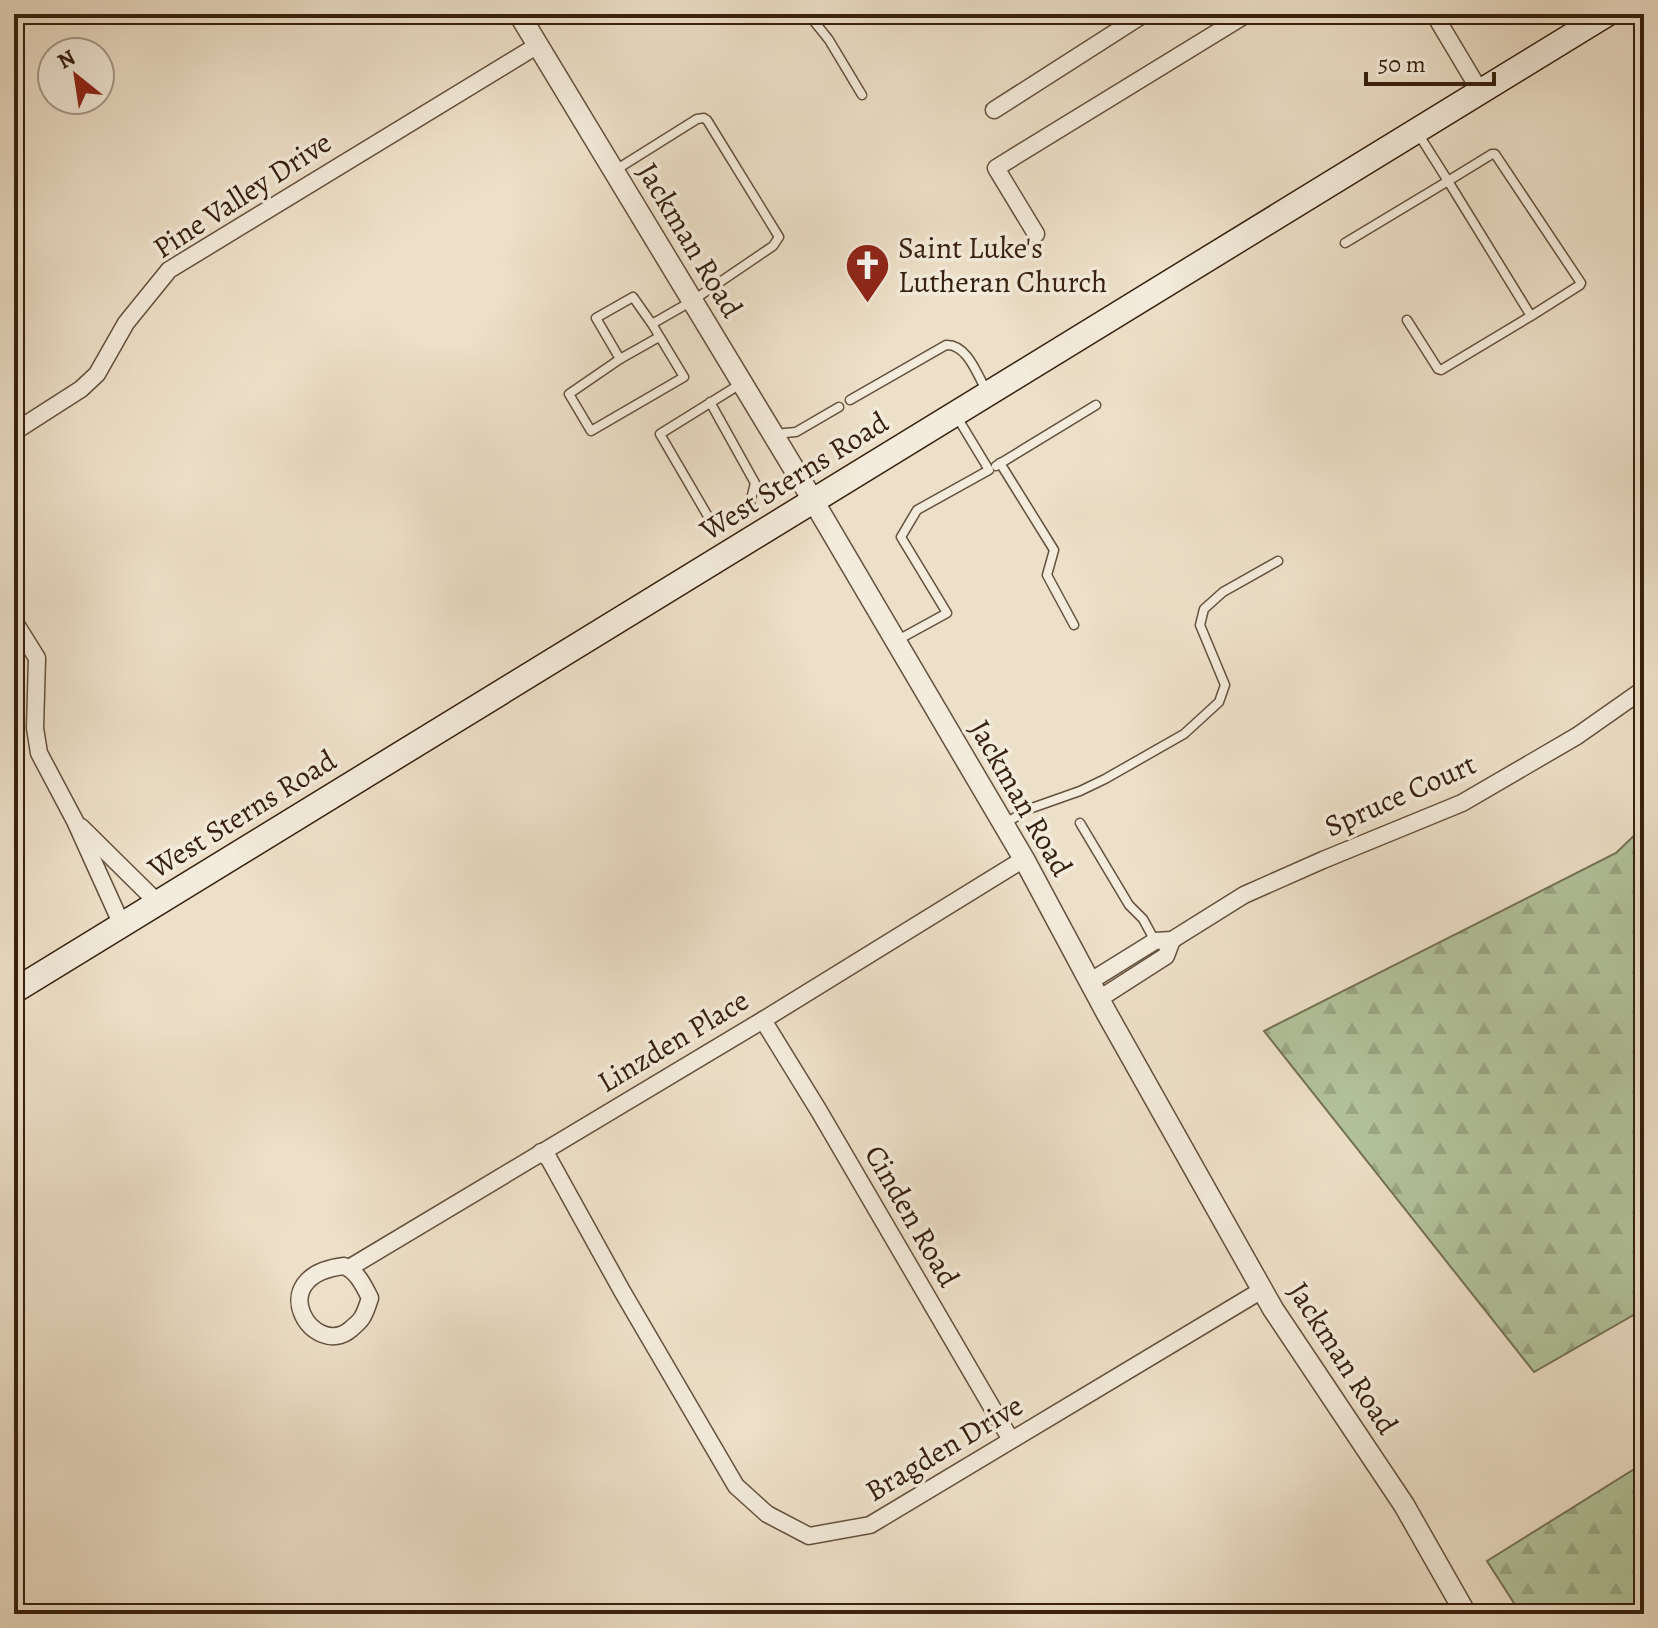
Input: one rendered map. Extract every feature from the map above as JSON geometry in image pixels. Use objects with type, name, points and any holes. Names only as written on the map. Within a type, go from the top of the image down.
[{"type":"main road","name":"West Sterns Road","points":[[14,991],[1607,14]]},
{"type":"street","name":"Jackman Road","points":[[519,14],[814,502],[1024,859],[1273,1309],[1404,1505],[1466,1614]]},
{"type":"street","points":[[994,110],[1144,14]]},
{"type":"street","points":[[1036,234],[996,168],[1247,14]]},
{"type":"street","points":[[1434,14],[1480,91]]},
{"type":"street","name":"Pine Valley Drive","points":[[14,432],[81,389],[97,374],[126,323],[169,270],[538,45]]},
{"type":"street","points":[[14,621],[37,658],[35,728],[39,753],[75,821],[122,925]]},
{"type":"street","name":"Spruce Court","points":[[1094,990],[1166,956],[1164,940],[1244,895],[1462,803],[1577,736],[1644,689]]},
{"type":"street","points":[[75,821],[158,903]]},
{"type":"street","name":"Linzden Place","points":[[349,1268],[763,1020],[1024,859]]},
{"type":"street","name":"Cinden Road","points":[[763,1020],[1011,1440]]},
{"type":"street","name":"Bragden Drive","points":[[541,1152],[549,1159],[736,1486],[767,1514],[809,1536],[870,1525],[1262,1290]]},
{"type":"street","points":[[330,1267],[349,1268],[370,1298],[362,1319],[345,1334],[327,1336],[312,1329],[303,1319],[300,1295],[307,1280],[317,1274],[330,1267]]},
{"type":"lane","points":[[793,14],[813,20],[829,40],[862,95]]},
{"type":"lane","points":[[614,171],[697,119],[704,118],[778,233],[778,241],[773,246],[652,324]]},
{"type":"lane","points":[[1416,131],[1531,316]]},
{"type":"lane","points":[[1345,243],[1495,154],[1581,283],[1441,370],[1407,320]]},
{"type":"lane","points":[[620,359],[596,318],[633,297],[652,324],[684,377],[591,431],[569,394],[659,337]]},
{"type":"lane","points":[[850,400],[946,345],[959,347],[988,394]]},
{"type":"lane","points":[[710,402],[755,483],[750,503],[739,515],[724,521],[709,518],[660,434],[710,402],[742,383]]},
{"type":"lane","points":[[896,641],[947,613],[901,537],[917,510],[1096,405]]},
{"type":"lane","points":[[773,434],[796,432],[839,407]]},
{"type":"lane","points":[[955,414],[989,470]]},
{"type":"lane","points":[[1000,463],[1054,550],[1047,575],[1074,625]]},
{"type":"lane","points":[[1003,824],[1029,809],[1105,779],[1184,734],[1219,702],[1225,685],[1200,625],[1204,609],[1223,592],[1278,561]]},
{"type":"lane","points":[[1080,823],[1129,905],[1164,940]]},
{"type":"green space","points":[[1644,826],[1644,1309],[1534,1372],[1264,1031],[1616,853]]},
{"type":"green space","points":[[1644,1463],[1644,1614],[1521,1614],[1487,1561]]},
{"type":"place","name":"Saint Luke's Lutheran Church","points":[[867,304]]}]
